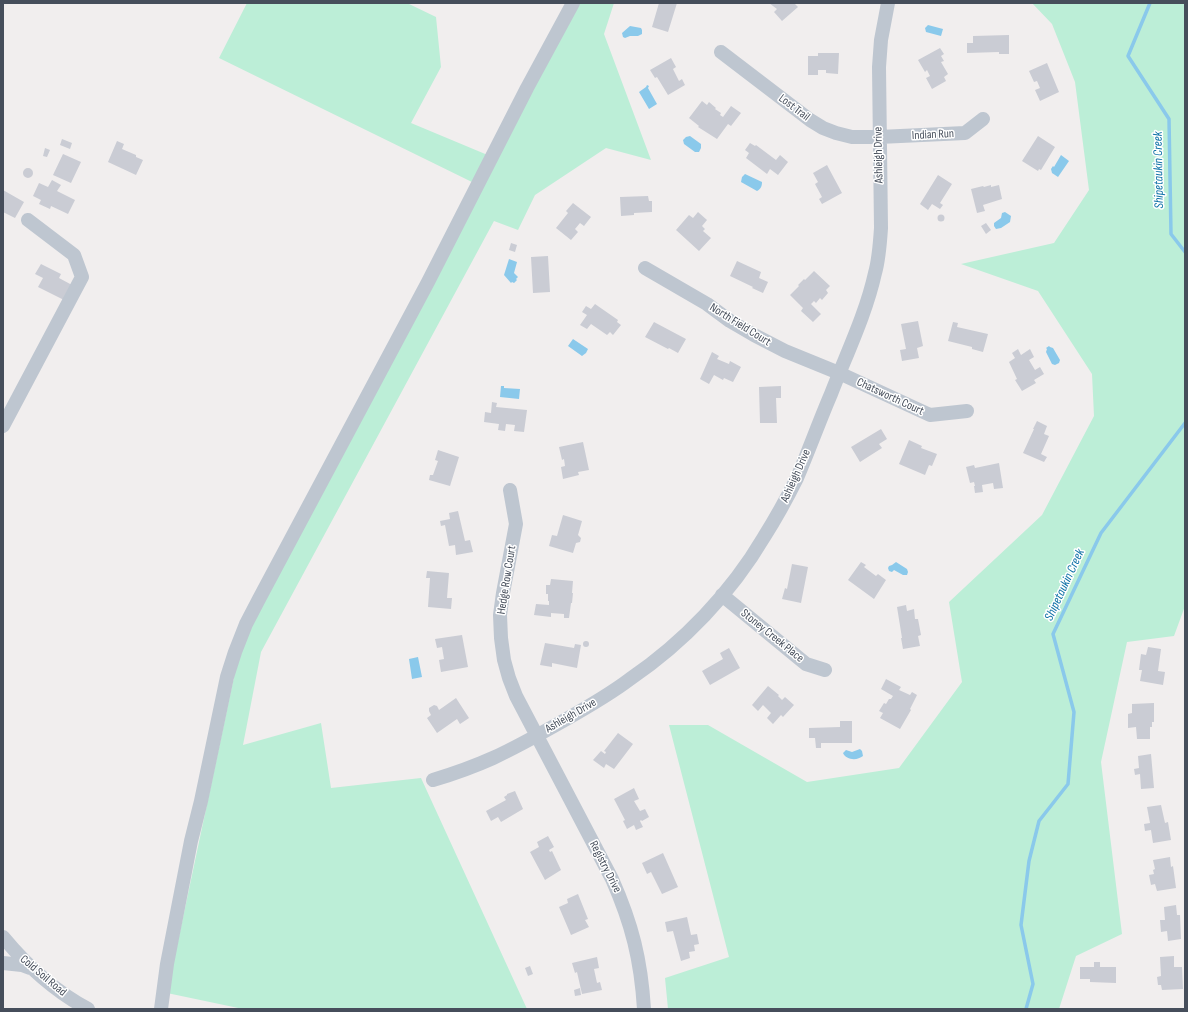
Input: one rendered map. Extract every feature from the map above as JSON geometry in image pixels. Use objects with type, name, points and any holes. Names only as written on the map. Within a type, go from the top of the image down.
[{"type":"street","points":[[161,1009],[167,964],[191,841],[226,677],[234,652],[259,599],[428,282],[536,71],[573,3]]},
{"type":"street","name":"Ashleigh Drive","points":[[433,780],[492,758],[536,736],[603,698],[660,657],[692,628],[722,595],[752,557],[781,509],[797,478],[869,297],[876,272],[881,228],[879,67],[881,40],[888,3]]},
{"type":"street","name":"Lost Trail","points":[[721,52],[810,120],[823,128],[852,137],[879,137]]},
{"type":"street","name":"Indian Run","points":[[879,137],[965,133],[983,119]]},
{"type":"street","points":[[3,426],[82,278],[74,255],[28,220]]},
{"type":"street","name":"North Field Court","points":[[645,268],[707,304],[730,321],[754,335],[785,351],[839,373]]},
{"type":"street","name":"Chatsworth Court","points":[[839,373],[930,415],[967,411]]},
{"type":"street","name":"Hedge Row Court","points":[[510,490],[516,524],[500,615],[501,638],[504,660],[509,678],[516,696],[536,736]]},
{"type":"street","name":"Stoney Creek Place","points":[[722,595],[806,664],[825,670]]},
{"type":"street","name":"Registry Drive","points":[[536,736],[612,879],[624,905],[639,960],[644,1009]]},
{"type":"street","name":"Cold Soil Road","points":[[3,937],[33,970],[54,988],[76,1003],[88,1009]]},
{"type":"street","points":[[3,963],[22,965],[33,970]]},
{"type":"green space","points":[[247,3],[407,3],[436,17],[441,67],[411,123],[490,156],[574,3],[614,3],[604,34],[651,160],[606,148],[535,195],[518,230],[494,221],[261,652],[243,745],[321,723],[331,788],[421,778],[527,1009],[243,1009],[167,993],[242,639],[474,183],[219,58]]},
{"type":"green space","points":[[1032,3],[1185,3],[1185,606],[1174,636],[1127,642],[1101,762],[1122,934],[1076,956],[1059,1009],[668,1009],[665,978],[729,957],[669,725],[708,725],[807,782],[899,768],[962,682],[949,602],[1042,515],[1094,416],[1092,374],[1038,291],[961,264],[1054,243],[1089,190],[1075,82],[1052,24]]},
{"type":"water","points":[[928,25],[943,29],[941,36],[926,32],[925,28]]},
{"type":"water","points":[[630,26],[641,28],[642,34],[638,36],[623,37],[622,33]]},
{"type":"water","points":[[647,85],[649,86],[648,88],[657,104],[649,109],[639,92]]},
{"type":"water","points":[[690,136],[701,144],[699,152],[695,152],[684,144],[683,140]]},
{"type":"water","points":[[1061,155],[1069,161],[1058,177],[1052,173],[1051,169],[1053,166],[1054,167]]},
{"type":"water","points":[[745,174],[762,182],[757,191],[741,182],[742,177]]},
{"type":"water","points":[[1005,212],[1011,216],[1010,222],[1001,228],[996,229],[994,223],[1001,218],[1002,213]]},
{"type":"water","points":[[509,259],[517,262],[514,273],[518,277],[514,283],[511,283],[504,275]]},
{"type":"water","points":[[573,339],[588,349],[582,356],[568,346]]},
{"type":"water","points":[[1049,346],[1053,348],[1060,360],[1059,363],[1055,365],[1052,364],[1046,352],[1046,348]]},
{"type":"water","points":[[501,386],[504,386],[504,388],[520,389],[519,399],[500,397]]},
{"type":"water","points":[[896,562],[907,569],[907,575],[903,575],[894,570],[892,572],[889,571],[889,566]]},
{"type":"water","points":[[418,657],[422,677],[412,679],[409,659]]},
{"type":"water","points":[[860,749],[863,756],[858,759],[849,758],[843,753],[846,750],[852,752]]},
{"type":"building","points":[[659,3],[677,3],[668,32],[652,27]]},
{"type":"building","points":[[769,3],[794,3],[798,7],[782,21],[774,12],[777,9]]},
{"type":"building","points":[[1009,35],[1009,54],[999,54],[999,52],[967,53],[967,43],[973,43],[973,36]]},
{"type":"building","points":[[940,48],[944,54],[941,56],[944,61],[941,62],[948,74],[944,77],[946,81],[932,89],[926,78],[930,76],[927,70],[925,72],[918,60]]},
{"type":"building","points":[[818,53],[839,53],[838,74],[826,73],[826,70],[818,70],[818,75],[808,75],[808,56],[818,56]]},
{"type":"building","points":[[671,58],[676,67],[673,69],[679,81],[682,79],[685,85],[668,95],[657,77],[655,78],[650,70]]},
{"type":"building","points":[[1047,63],[1059,92],[1040,101],[1035,90],[1040,88],[1037,81],[1034,82],[1029,71]]},
{"type":"building","points":[[702,101],[707,105],[709,102],[721,113],[720,115],[723,117],[731,106],[741,113],[731,126],[728,124],[717,139],[698,127],[699,126],[689,118]]},
{"type":"building","points":[[1038,136],[1055,147],[1041,170],[1039,169],[1038,171],[1022,161]]},
{"type":"building","points":[[62,139],[72,143],[70,149],[60,145]]},
{"type":"building","points":[[117,141],[124,144],[122,149],[143,160],[136,175],[108,162]]},
{"type":"building","points":[[750,143],[755,146],[756,145],[776,160],[780,155],[788,162],[778,175],[770,169],[767,174],[746,158],[749,153],[745,150]]},
{"type":"building","points":[[45,148],[50,150],[47,157],[43,156]]},
{"type":"building","points":[[63,154],[81,162],[71,183],[53,175]]},
{"type":"building","points":[[827,165],[842,193],[822,204],[819,199],[822,197],[815,184],[818,182],[813,173]]},
{"type":"building","points":[[26,168],[30,168],[32,169],[32,177],[26,178],[23,175],[23,171]]},
{"type":"building","points":[[938,175],[952,184],[940,203],[943,205],[940,209],[932,204],[928,210],[920,204]]},
{"type":"building","points":[[52,180],[61,185],[57,191],[75,200],[68,214],[51,206],[50,209],[39,204],[41,200],[33,196],[39,183],[48,187]]},
{"type":"building","points":[[991,185],[991,187],[999,185],[1002,199],[983,205],[985,211],[977,213],[971,189]]},
{"type":"building","points":[[3,190],[24,202],[15,218],[3,212]]},
{"type":"building","points":[[648,196],[649,201],[652,201],[652,212],[634,213],[634,215],[621,216],[620,197]]},
{"type":"building","points":[[573,203],[591,217],[584,226],[580,223],[575,229],[578,232],[571,240],[556,228],[568,213],[566,211]]},
{"type":"building","points":[[698,212],[707,220],[702,226],[705,229],[703,231],[711,238],[699,251],[676,230],[689,215],[693,218]]},
{"type":"building","points":[[941,214],[944,215],[944,221],[941,222],[938,221],[937,218],[938,215]]},
{"type":"building","points":[[986,223],[991,230],[986,234],[981,226]]},
{"type":"building","points":[[511,243],[517,245],[515,252],[509,250]]},
{"type":"building","points":[[548,256],[550,292],[533,293],[531,257]]},
{"type":"building","points":[[737,261],[761,272],[759,278],[768,282],[763,293],[730,276]]},
{"type":"building","points":[[41,264],[61,274],[59,278],[72,285],[64,300],[38,287],[43,278],[35,274]]},
{"type":"building","points":[[814,271],[830,286],[826,290],[828,293],[822,300],[820,298],[816,303],[814,301],[811,304],[821,314],[813,322],[801,311],[803,308],[790,295],[804,279],[805,280]]},
{"type":"building","points":[[595,304],[618,320],[617,322],[621,325],[613,335],[610,332],[607,335],[591,324],[587,329],[580,325],[587,315],[582,312],[586,306],[591,309]]},
{"type":"building","points":[[918,321],[923,346],[917,348],[919,358],[902,361],[900,350],[906,349],[901,324]]},
{"type":"building","points":[[654,322],[686,339],[678,353],[645,337]]},
{"type":"building","points":[[953,322],[958,323],[957,327],[988,334],[983,352],[972,349],[972,347],[948,341]]},
{"type":"building","points":[[1018,349],[1021,355],[1030,349],[1034,357],[1029,360],[1035,370],[1040,367],[1044,374],[1034,380],[1036,383],[1022,391],[1015,380],[1017,379],[1009,362],[1015,358],[1012,353]]},
{"type":"building","points":[[712,352],[719,356],[717,359],[729,364],[730,361],[741,367],[733,382],[724,378],[723,380],[714,375],[709,384],[700,379]]},
{"type":"building","points":[[781,386],[781,398],[776,398],[777,423],[760,423],[759,387]]},
{"type":"building","points":[[492,402],[497,403],[496,407],[527,410],[524,432],[514,431],[515,425],[506,424],[505,431],[498,430],[499,424],[484,422],[485,412],[491,413]]},
{"type":"building","points":[[1037,421],[1047,426],[1044,434],[1049,436],[1041,454],[1047,457],[1044,462],[1023,453]]},
{"type":"building","points":[[881,429],[887,439],[879,444],[882,448],[860,462],[851,447]]},
{"type":"building","points":[[909,440],[922,446],[921,448],[937,454],[932,466],[929,465],[925,475],[899,464]]},
{"type":"building","points":[[583,442],[589,470],[578,472],[579,475],[563,479],[561,467],[565,466],[559,447]]},
{"type":"building","points":[[438,450],[459,457],[450,486],[429,480],[430,475],[433,475],[438,461],[435,460]]},
{"type":"building","points":[[999,463],[1003,488],[994,489],[993,483],[982,485],[983,492],[975,493],[974,482],[970,483],[966,467],[974,465],[975,468]]},
{"type":"building","points":[[458,511],[465,541],[470,540],[473,552],[456,555],[455,545],[449,546],[445,525],[441,526],[440,521],[450,519],[449,513]]},
{"type":"building","points":[[563,515],[582,521],[578,535],[581,538],[580,542],[576,543],[573,553],[549,546],[552,535],[557,536]]},
{"type":"building","points":[[861,562],[866,565],[864,567],[876,576],[878,574],[886,580],[874,599],[848,580]]},
{"type":"building","points":[[792,564],[808,567],[801,603],[782,599],[785,588],[787,589]]},
{"type":"building","points":[[427,571],[449,573],[447,598],[452,598],[451,609],[428,607],[430,578],[426,578]]},
{"type":"building","points":[[551,579],[573,581],[572,603],[569,618],[564,618],[564,614],[551,613],[551,617],[534,615],[536,604],[549,605],[548,594],[546,594],[546,585],[550,585]]},
{"type":"building","points":[[906,605],[907,611],[914,609],[915,619],[918,619],[921,635],[918,636],[920,646],[903,649],[897,607]]},
{"type":"building","points":[[462,635],[468,667],[441,672],[439,660],[444,659],[442,647],[437,648],[435,639]]},
{"type":"building","points":[[586,641],[589,644],[586,647],[583,644]]},
{"type":"building","points":[[545,643],[574,648],[575,644],[581,645],[577,668],[552,663],[552,667],[540,665]]},
{"type":"building","points":[[1148,647],[1161,649],[1158,671],[1165,672],[1163,685],[1140,681],[1142,670],[1139,670],[1141,654],[1146,655]]},
{"type":"building","points":[[729,648],[740,668],[710,685],[702,671],[723,659],[720,653]]},
{"type":"building","points":[[886,679],[901,687],[899,690],[910,695],[912,692],[917,695],[910,709],[911,710],[900,729],[880,718],[883,713],[879,711],[884,703],[886,704],[893,696],[881,689]]},
{"type":"building","points":[[768,686],[779,695],[778,696],[782,700],[785,697],[794,705],[783,717],[781,715],[773,724],[767,718],[771,713],[763,705],[758,711],[752,705]]},
{"type":"building","points":[[456,698],[469,718],[460,724],[457,719],[437,733],[427,718],[431,715],[429,708],[434,705],[437,706],[439,710]]},
{"type":"building","points":[[1154,703],[1154,722],[1152,722],[1152,727],[1150,727],[1150,739],[1137,739],[1136,727],[1128,728],[1128,714],[1132,713],[1132,704]]},
{"type":"building","points":[[840,721],[852,721],[852,743],[821,743],[821,748],[816,748],[815,738],[809,738],[809,728],[840,727]]},
{"type":"building","points":[[618,733],[633,744],[614,769],[606,764],[604,768],[593,760],[601,751],[605,754],[606,752],[604,751]]},
{"type":"building","points":[[1151,754],[1154,788],[1141,789],[1140,774],[1135,775],[1134,769],[1139,768],[1138,756]]},
{"type":"building","points":[[634,788],[639,799],[634,801],[640,811],[645,809],[649,817],[640,821],[643,827],[636,830],[634,825],[627,829],[623,821],[625,820],[614,799]]},
{"type":"building","points":[[515,791],[523,809],[501,822],[498,817],[491,821],[486,811],[506,800],[504,797],[507,794]]},
{"type":"building","points":[[1161,805],[1165,823],[1168,822],[1171,840],[1153,843],[1151,830],[1145,831],[1144,824],[1150,823],[1147,807]]},
{"type":"building","points":[[548,836],[554,847],[549,850],[550,852],[552,851],[561,870],[545,880],[530,852],[539,847],[537,842]]},
{"type":"building","points":[[663,853],[678,887],[662,894],[651,872],[647,874],[642,863]]},
{"type":"building","points":[[1170,857],[1171,867],[1173,866],[1176,888],[1157,891],[1155,884],[1151,885],[1149,875],[1154,874],[1153,870],[1155,869],[1153,860]]},
{"type":"building","points":[[578,894],[588,919],[585,920],[589,927],[571,935],[559,907],[568,903],[567,899]]},
{"type":"building","points":[[1176,905],[1177,915],[1180,915],[1181,939],[1168,941],[1167,931],[1161,932],[1160,920],[1165,920],[1164,907]]},
{"type":"building","points":[[687,917],[691,935],[697,934],[699,944],[694,945],[695,951],[689,952],[690,958],[681,961],[673,931],[667,932],[665,922]]},
{"type":"building","points":[[1174,956],[1174,967],[1182,967],[1183,989],[1162,990],[1161,985],[1158,985],[1157,977],[1161,976],[1160,957]]},
{"type":"building","points":[[597,957],[599,968],[594,969],[597,983],[600,982],[602,990],[582,994],[577,972],[575,973],[572,963]]},
{"type":"building","points":[[1094,962],[1100,962],[1100,967],[1116,967],[1116,983],[1090,982],[1090,979],[1080,979],[1080,967],[1094,967]]},
{"type":"building","points":[[530,966],[533,974],[528,976],[525,968]]},
{"type":"building","points":[[580,988],[581,995],[575,996],[574,990]]},
{"type":"waterway","name":"Shipetaukin Creek","points":[[1150,3],[1128,56],[1169,119],[1171,234],[1185,252]]},
{"type":"waterway","name":"Shipetaukin Creek","points":[[1026,1009],[1033,984],[1021,925],[1029,861],[1039,821],[1068,784],[1074,712],[1053,634],[1101,533],[1185,423]]}]
